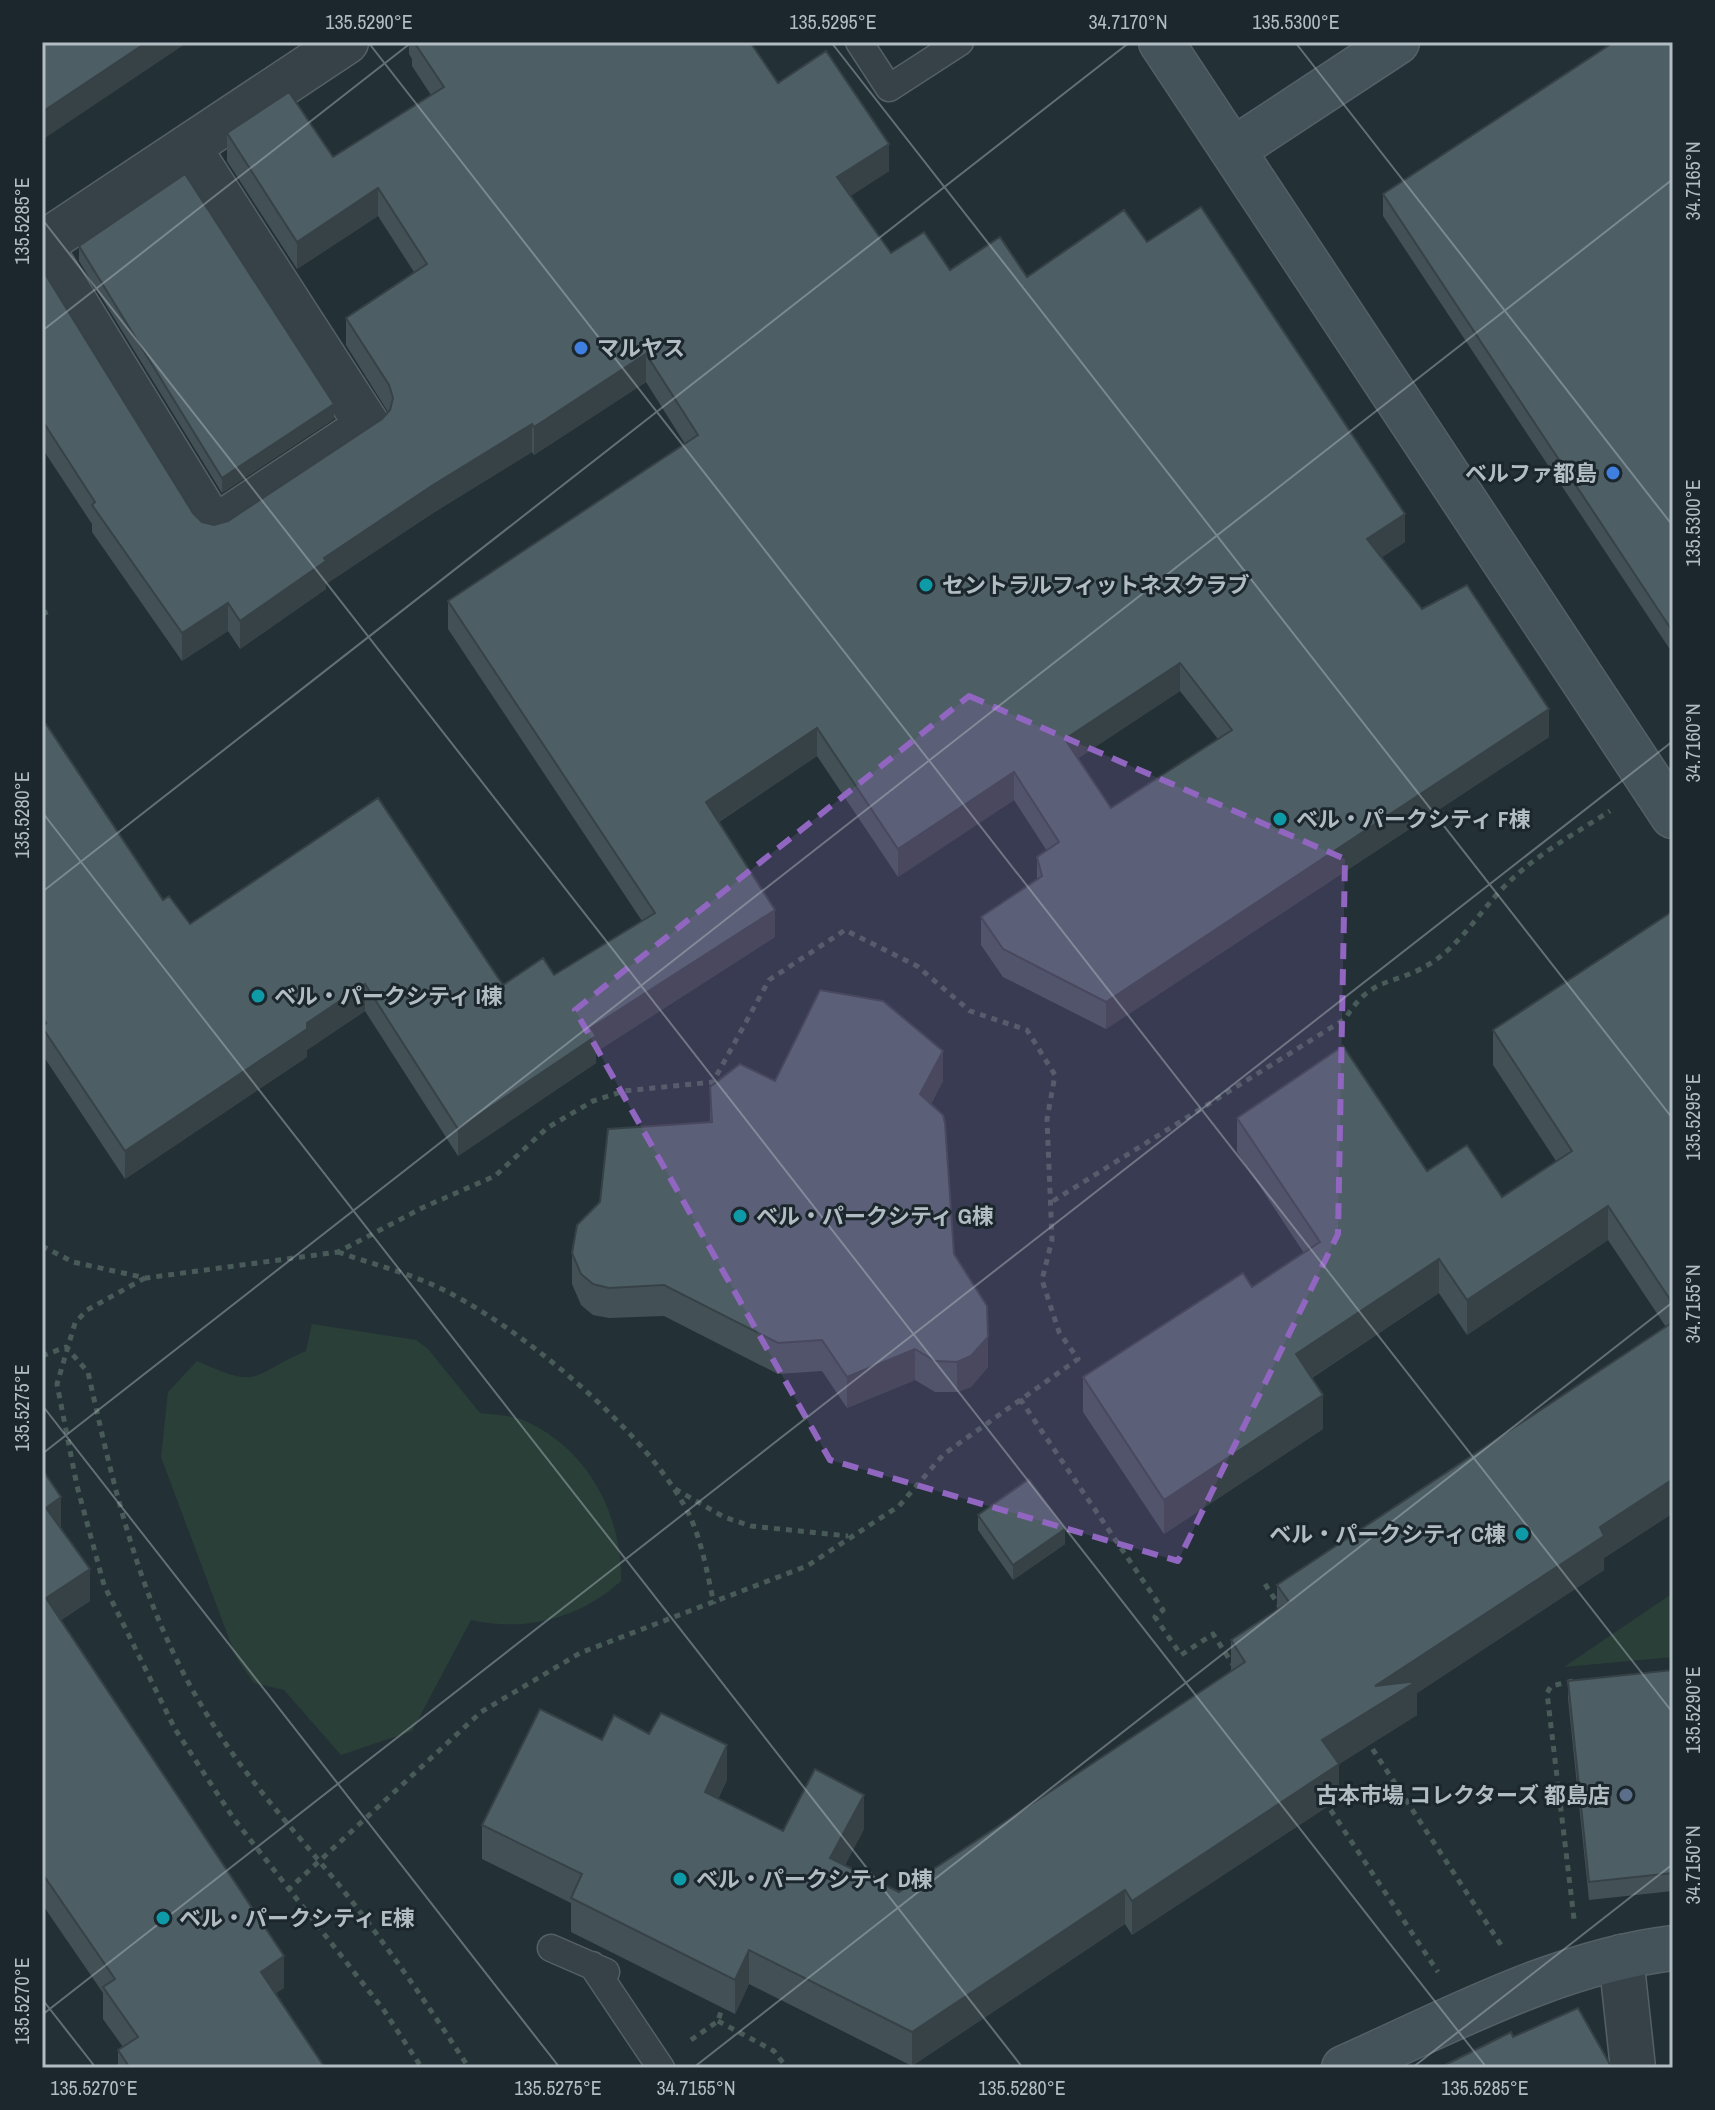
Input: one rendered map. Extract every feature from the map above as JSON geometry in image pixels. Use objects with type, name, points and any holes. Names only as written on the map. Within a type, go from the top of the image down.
[{"type":"street","points":[[188,147],[368,426],[214,528],[42,247],[188,147],[346,42]]},
{"type":"street","points":[[1161,42],[1673,816]]},
{"type":"street","points":[[1233,150],[1397,42]]},
{"type":"street","points":[[1344,2068],[1560,1973],[1621,1957],[1673,1948]]},
{"type":"street","points":[[1621,1957],[1633,2068]]},
{"type":"lane","points":[[859,42],[889,88],[960,42]]},
{"type":"lane","points":[[551,1948],[624,1981]]},
{"type":"lane","points":[[592,1965],[661,2068]]},
{"type":"path","points":[[42,614],[53,610]]},
{"type":"path","points":[[1053,1201],[1345,1019],[1358,998],[1376,984],[1436,960],[1510,881],[1546,852],[1622,804]]},
{"type":"path","points":[[42,1246],[73,1262],[146,1278],[338,1252],[424,1207],[495,1176],[547,1128],[593,1101],[624,1091],[713,1082],[769,980],[845,930],[917,966],[970,1011],[1027,1030],[1055,1075],[1047,1119],[1053,1201],[1052,1240],[1042,1280],[1059,1332],[1078,1359],[944,1454],[899,1506],[848,1536],[807,1566],[580,1653],[515,1689],[481,1712],[290,1888]]},
{"type":"path","points":[[338,1252],[431,1284],[533,1347],[616,1421],[674,1489],[693,1523],[714,1604]]},
{"type":"path","points":[[146,1278],[87,1310],[75,1323],[57,1384],[77,1486],[104,1585],[175,1729],[234,1819],[383,2009],[422,2068]]},
{"type":"path","points":[[42,1356],[66,1347]]},
{"type":"path","points":[[66,1347],[88,1372],[111,1476],[137,1568],[165,1637],[202,1708],[258,1792],[319,1861],[415,1985],[469,2068]]},
{"type":"path","points":[[1020,1399],[1163,1610],[1155,1617],[1181,1655],[1213,1634],[1239,1673]]},
{"type":"path","points":[[674,1489],[724,1517],[751,1526],[848,1536]]},
{"type":"path","points":[[1265,1584],[1282,1611]]},
{"type":"path","points":[[1575,1681],[1551,1686],[1547,1693],[1575,1926]]},
{"type":"path","points":[[1360,1730],[1508,1956]]},
{"type":"path","points":[[1316,1789],[1446,1983]]},
{"type":"path","points":[[687,2042],[718,2021],[722,2008]]},
{"type":"path","points":[[718,2021],[774,2051],[787,2068]]},
{"type":"highlighted area","points":[[969,696],[1345,859],[1338,1234],[1178,1561],[830,1460],[575,1010]]},
{"type":"green space","points":[[312,1324],[416,1340],[428,1349],[480,1413],[518,1418],[546,1432],[583,1466],[597,1486],[608,1508],[620,1556],[621,1581],[605,1594],[569,1613],[531,1623],[471,1620],[412,1731],[341,1755],[284,1690],[254,1683],[236,1657],[161,1457],[168,1392],[197,1361],[233,1375],[254,1376],[306,1351]]},
{"type":"green space","points":[[1673,1593],[1673,1657],[1564,1667]]},
{"type":"building","points":[[42,42],[147,42],[42,112]]},
{"type":"building","points":[[414,42],[750,42],[778,83],[826,51],[889,144],[837,177],[891,253],[924,232],[950,270],[1000,237],[1027,277],[1124,210],[1147,242],[1201,207],[1405,514],[1367,539],[1422,609],[1467,585],[1549,709],[1106,1002],[1003,949],[981,917],[1042,876],[1037,857],[1059,842],[1014,772],[898,849],[817,728],[706,802],[775,910],[591,1028],[596,1036],[458,1129],[365,984],[307,1023],[307,1029],[125,1151],[42,1027],[46,1023],[42,1017],[42,727],[46,724],[163,900],[169,896],[190,924],[378,798],[503,985],[543,958],[554,975],[655,913],[448,601],[698,435],[646,354],[534,427],[532,424],[433,485],[324,558],[326,561],[240,621],[228,603],[182,633],[92,505],[95,502],[42,420],[42,269],[193,513],[202,522],[214,525],[228,521],[382,419],[390,410],[393,398],[389,385],[346,318],[427,264],[378,188],[297,242],[227,133],[289,92],[333,157],[444,87]],"holes":[[[1180,663],[1232,730],[1111,808],[1065,739]]]},
{"type":"building","name":"ベルファ都島","points":[[1614,42],[1673,42],[1673,632],[1383,194]]},
{"type":"building","points":[[185,174],[334,404],[222,478],[79,246]]},
{"type":"building","points":[[1673,911],[1673,1304],[1608,1206],[1467,1300],[1439,1259],[1296,1354],[1323,1395],[1164,1500],[1083,1377],[1243,1273],[1252,1287],[1320,1242],[1237,1118],[1343,1046],[1427,1171],[1467,1145],[1502,1197],[1572,1151],[1493,1030]]},
{"type":"building","name":"ベル・パークシティ G棟","points":[[820,990],[883,1001],[943,1051],[920,1094],[943,1115],[945,1123],[954,1254],[987,1306],[988,1337],[971,1356],[957,1362],[935,1361],[915,1349],[847,1377],[822,1340],[778,1343],[664,1285],[609,1288],[593,1284],[581,1274],[572,1253],[577,1225],[600,1202],[608,1129],[712,1122],[710,1087],[740,1064],[775,1081]]},
{"type":"building","points":[[1673,1322],[1673,1479],[1600,1527],[1604,1536],[1375,1686],[1417,1681],[1322,1740],[1339,1764],[1132,1901],[1125,1890],[912,2032],[749,1950],[735,1980],[571,1898],[582,1874],[482,1825],[540,1709],[602,1740],[614,1715],[649,1734],[661,1713],[727,1745],[705,1792],[783,1831],[815,1769],[864,1795],[830,1858],[899,1892],[1245,1662],[1231,1640],[1289,1602],[1277,1585]]},
{"type":"building","name":"ベル・パークシティ E棟","points":[[42,1469],[61,1497],[46,1508],[90,1569],[46,1598],[284,1956],[261,1972],[325,2068],[130,2068],[118,2050],[138,2037],[103,1987],[115,1979],[42,1873]]},
{"type":"building","points":[[1029,1479],[1065,1529],[1013,1565],[978,1515]]},
{"type":"building","name":"古本市場 コレクターズ 都島店","points":[[1673,1670],[1673,1873],[1589,1882],[1568,1681]]},
{"type":"building","points":[[1578,2008],[1612,2068],[1439,2068],[1511,2032],[1513,2037]]},
{"type":"place","name":"マルヤス","points":[[581,348]]},
{"type":"place","name":"ベルファ都島","points":[[1613,473]]},
{"type":"place","name":"セントラルフィットネスクラブ","points":[[926,585]]},
{"type":"place","name":"ベル・パークシティ F棟","points":[[1280,819]]},
{"type":"place","name":"ベル・パークシティ I棟","points":[[258,996]]},
{"type":"place","name":"ベル・パークシティ G棟","points":[[740,1216]]},
{"type":"place","name":"ベル・パークシティ C棟","points":[[1522,1534]]},
{"type":"place","name":"古本市場 コレクターズ 都島店","points":[[1626,1795]]},
{"type":"place","name":"ベル・パークシティ D棟","points":[[680,1879]]},
{"type":"place","name":"ベル・パークシティ E棟","points":[[163,1918]]}]
